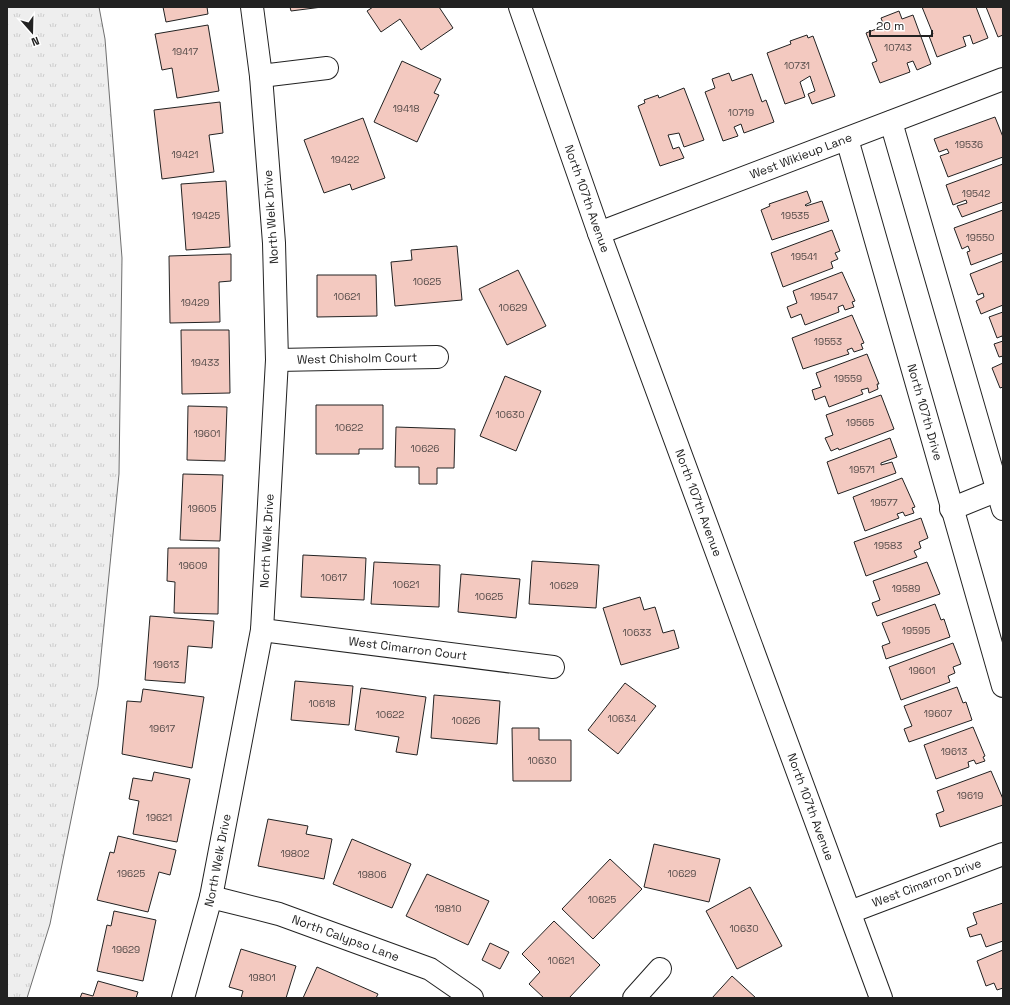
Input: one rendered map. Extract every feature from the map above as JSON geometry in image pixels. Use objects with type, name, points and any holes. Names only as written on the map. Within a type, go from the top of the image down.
[{"type":"street","name":"North Welk Drive","points":[[182,998],[211,897],[262,630],[277,360],[274,243],[261,76],[252,7]]},
{"type":"street","name":"North 107th Avenue","points":[[520,7],[599,233],[881,998]]},
{"type":"street","points":[[261,76],[327,68]]},
{"type":"street","name":"West Wikieup Lane","points":[[599,233],[1003,79]]},
{"type":"street","points":[[891,122],[1001,496],[951,509]]},
{"type":"street","name":"North 107th Drive","points":[[847,139],[951,509],[1003,686]]},
{"type":"street","name":"West Chisholm Court","points":[[277,360],[437,357]]},
{"type":"street","name":"West Cimarron Court","points":[[262,630],[553,667]]},
{"type":"street","name":"West Cimarron Drive","points":[[850,912],[1003,854]]},
{"type":"street","name":"North Calypso Lane","points":[[211,897],[279,914],[430,969],[472,998]]},
{"type":"street","points":[[634,998],[660,969]]},
{"type":"green space","points":[[7,7],[99,7],[105,39],[122,258],[119,474],[98,686],[50,924],[27,998],[7,998]]},
{"type":"building","points":[[163,7],[207,7],[208,14],[166,22]]},
{"type":"building","points":[[290,7],[322,7],[291,11]]},
{"type":"building","points":[[373,7],[439,7],[453,28],[421,50],[400,19],[381,32],[367,11]]},
{"type":"building","points":[[922,7],[976,7],[988,38],[973,44],[970,35],[963,37],[966,46],[937,57],[929,36],[933,34]]},
{"type":"building","points":[[986,7],[1003,7],[1003,35],[998,37]]},
{"type":"building","points":[[899,11],[902,19],[913,15],[931,64],[917,70],[913,61],[907,63],[910,72],[880,83],[872,63],[877,61],[866,33],[884,26],[881,18]]},
{"type":"building","points":[[208,25],[219,91],[177,98],[172,68],[162,70],[155,34]]},
{"type":"building","points":[[807,35],[808,38],[813,36],[835,96],[812,104],[808,94],[815,91],[810,76],[800,82],[805,97],[785,104],[767,53],[791,44],[790,41]]},
{"type":"building","points":[[402,61],[441,79],[434,93],[439,95],[417,142],[374,122]]},
{"type":"building","points":[[729,73],[732,81],[752,74],[762,102],[766,100],[774,122],[744,133],[741,124],[734,127],[738,136],[723,141],[705,92],[715,88],[712,79]]},
{"type":"building","points":[[684,88],[704,140],[684,147],[679,133],[668,135],[673,149],[679,147],[684,158],[660,166],[638,106],[645,103],[644,100],[658,95],[659,98]]},
{"type":"building","points":[[220,102],[223,133],[209,135],[214,172],[162,179],[154,110]]},
{"type":"building","points":[[995,117],[1003,137],[1003,157],[948,177],[940,156],[949,153],[947,149],[939,152],[934,139]]},
{"type":"building","points":[[363,118],[385,178],[352,190],[350,184],[324,193],[304,140]]},
{"type":"building","points":[[1003,164],[1003,202],[962,217],[957,206],[967,203],[966,200],[953,205],[946,185]]},
{"type":"building","points":[[226,181],[230,247],[186,250],[181,184]]},
{"type":"building","points":[[807,191],[811,202],[805,205],[806,206],[822,201],[829,221],[772,240],[761,210],[770,206],[769,204]]},
{"type":"building","points":[[1003,210],[1003,253],[971,265],[967,252],[970,251],[968,246],[962,249],[954,228]]},
{"type":"building","points":[[832,230],[840,251],[835,253],[838,259],[831,262],[833,268],[783,287],[771,253]]},
{"type":"building","points":[[457,246],[462,300],[395,306],[391,262],[412,260],[411,250]]},
{"type":"building","points":[[231,254],[231,281],[219,282],[220,322],[170,323],[169,256]]},
{"type":"building","points":[[1003,261],[1003,305],[981,314],[976,301],[984,297],[983,293],[978,295],[970,274]]},
{"type":"building","points":[[518,270],[546,326],[507,345],[479,289]]},
{"type":"building","points":[[842,272],[855,301],[852,302],[854,307],[845,310],[843,305],[838,307],[839,312],[805,325],[801,314],[791,318],[787,307],[797,303],[793,291]]},
{"type":"building","points":[[317,275],[376,275],[377,316],[317,317]]},
{"type":"building","points":[[1003,312],[1003,339],[1002,336],[997,338],[989,317]]},
{"type":"building","points":[[852,315],[864,343],[861,344],[863,349],[854,352],[852,348],[847,350],[849,354],[803,369],[792,338]]},
{"type":"building","points":[[181,330],[229,330],[230,393],[182,394]]},
{"type":"building","points":[[1003,341],[1003,356],[999,357],[994,344]]},
{"type":"building","points":[[867,354],[879,384],[877,384],[878,389],[869,393],[868,388],[861,390],[863,394],[829,407],[825,396],[815,400],[812,390],[821,387],[816,373]]},
{"type":"building","points":[[1003,363],[1003,387],[1000,388],[992,368]]},
{"type":"building","points":[[505,376],[541,391],[516,451],[480,436]]},
{"type":"building","points":[[881,395],[894,429],[839,450],[838,448],[831,451],[825,438],[833,435],[826,415]]},
{"type":"building","points":[[316,405],[383,405],[383,449],[359,449],[359,454],[316,454]]},
{"type":"building","points":[[188,406],[227,407],[225,461],[187,460]]},
{"type":"building","points":[[396,427],[455,429],[454,468],[437,468],[437,484],[419,484],[419,467],[395,467]]},
{"type":"building","points":[[890,438],[897,457],[881,463],[881,465],[892,462],[896,473],[838,494],[827,462]]},
{"type":"building","points":[[183,474],[223,475],[220,541],[180,540]]},
{"type":"building","points":[[902,478],[915,507],[912,508],[914,513],[905,516],[903,512],[897,514],[899,518],[865,531],[853,497]]},
{"type":"building","points":[[921,518],[928,538],[919,542],[921,548],[914,551],[917,557],[866,576],[854,542]]},
{"type":"building","points":[[168,548],[219,548],[218,614],[174,613],[175,582],[167,581]]},
{"type":"building","points":[[303,555],[366,558],[364,600],[301,597]]},
{"type":"building","points":[[532,561],[599,565],[596,608],[529,604]]},
{"type":"building","points":[[374,562],[440,565],[439,607],[371,604]]},
{"type":"building","points":[[927,562],[940,594],[877,616],[872,603],[880,600],[873,581]]},
{"type":"building","points":[[461,574],[520,579],[516,618],[458,612]]},
{"type":"building","points":[[640,597],[644,610],[655,607],[663,633],[674,630],[679,648],[621,665],[603,608]]},
{"type":"building","points":[[935,604],[941,620],[944,619],[950,637],[886,659],[882,646],[890,643],[882,623]]},
{"type":"building","points":[[150,616],[214,621],[212,648],[188,646],[185,683],[145,680]]},
{"type":"building","points":[[953,643],[961,664],[953,667],[955,673],[948,676],[950,682],[901,700],[889,667]]},
{"type":"building","points":[[295,681],[353,686],[349,725],[291,720]]},
{"type":"building","points":[[625,683],[656,706],[618,754],[588,730]]},
{"type":"building","points":[[957,687],[963,703],[966,702],[972,720],[909,742],[904,729],[912,726],[904,706]]},
{"type":"building","points":[[361,688],[426,697],[417,755],[396,752],[399,737],[355,730]]},
{"type":"building","points":[[143,689],[204,697],[192,768],[122,754],[127,701],[141,702]]},
{"type":"building","points":[[434,695],[500,701],[497,744],[431,738]]},
{"type":"building","points":[[973,727],[985,756],[983,757],[985,761],[976,764],[974,760],[968,762],[969,767],[936,779],[924,745]]},
{"type":"building","points":[[512,728],[539,728],[539,740],[571,740],[571,781],[513,781]]},
{"type":"building","points":[[991,771],[1003,799],[1003,805],[940,827],[936,814],[944,811],[937,791]]},
{"type":"building","points":[[154,772],[190,779],[177,842],[133,834],[139,801],[129,799],[133,778],[152,781]]},
{"type":"building","points":[[268,819],[308,826],[306,834],[332,839],[324,879],[258,866]]},
{"type":"building","points":[[118,836],[176,850],[170,875],[159,872],[148,912],[97,900],[110,852],[114,853]]},
{"type":"building","points":[[352,839],[411,864],[392,908],[333,884]]},
{"type":"building","points":[[654,844],[720,859],[709,902],[644,887]]},
{"type":"building","points":[[610,859],[642,889],[593,939],[562,909]]},
{"type":"building","points":[[427,874],[489,901],[468,945],[406,916]]},
{"type":"building","points":[[750,887],[782,946],[737,969],[706,911]]},
{"type":"building","points":[[1003,903],[1003,941],[986,947],[981,934],[970,937],[967,928],[977,924],[973,913]]},
{"type":"building","points":[[114,911],[156,920],[143,981],[97,971],[107,925],[111,926]]},
{"type":"building","points":[[554,921],[600,965],[569,998],[544,998],[529,984],[540,972],[522,954]]},
{"type":"building","points":[[490,943],[509,952],[500,969],[482,960]]},
{"type":"building","points":[[241,949],[296,966],[286,998],[241,998],[243,991],[229,987]]},
{"type":"building","points":[[1003,950],[1003,988],[997,990],[994,983],[986,986],[977,961]]},
{"type":"building","points":[[317,967],[378,994],[376,998],[303,998]]},
{"type":"building","points":[[732,976],[756,998],[712,998]]},
{"type":"building","points":[[98,981],[138,992],[136,998],[80,998],[82,993],[93,996]]}]
